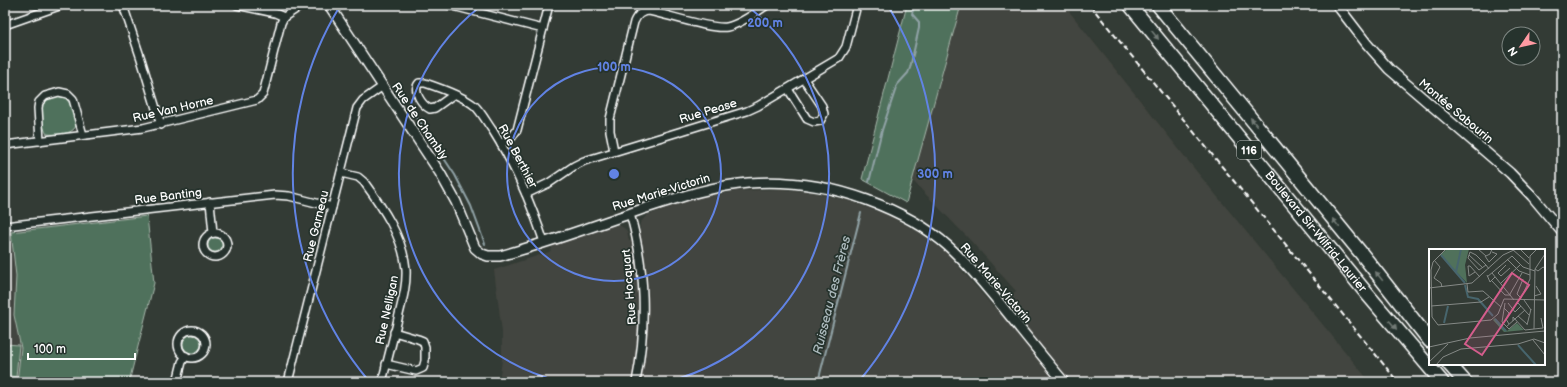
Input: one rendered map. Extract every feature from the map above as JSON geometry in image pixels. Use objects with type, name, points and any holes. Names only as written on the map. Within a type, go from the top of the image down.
[{"type":"highway","name":"Boulevard Sir-Wilfrid-Laurier","points":[[1130,5],[1377,306],[1442,382]]},
{"type":"highway","name":"Boulevard Sir-Wilfrid-Laurier","points":[[1158,5],[1361,253],[1429,339]]},
{"type":"highway","points":[[1450,365],[1464,382]]},
{"type":"street","points":[[5,25],[50,7],[62,5]]},
{"type":"street","points":[[123,5],[161,125]]},
{"type":"street","points":[[237,5],[276,13],[284,17],[302,5]]},
{"type":"street","name":"Rue de Chambly","points":[[329,5],[440,173],[456,202],[474,245],[482,254]]},
{"type":"street","points":[[448,5],[543,29]]},
{"type":"street","points":[[501,144],[512,137],[517,130],[549,5]]},
{"type":"street","points":[[614,152],[610,135],[610,119],[634,22],[638,15],[644,11],[649,11],[718,28],[724,28],[735,24],[767,5]]},
{"type":"street","name":"Rue Pease","points":[[526,194],[556,179],[577,164],[748,110],[788,89],[836,60],[843,53],[847,44],[857,5]]},
{"type":"street","name":"Montée Sabourin","points":[[1337,5],[1367,44],[1389,69],[1514,177],[1562,232]]},
{"type":"street","name":"Rue Van Horne","points":[[5,145],[161,125],[260,98],[264,92],[281,23],[284,17]]},
{"type":"street","points":[[788,89],[807,119],[812,122],[820,121],[824,114],[822,106],[804,79]]},
{"type":"street","name":"Rue Berthier","points":[[453,94],[436,108],[430,110],[426,107],[416,92],[416,89],[419,83],[424,82],[443,89],[453,94],[467,101],[478,110],[501,144],[526,194],[544,242]]},
{"type":"street","name":"Rue Garneau","points":[[288,382],[358,105],[383,86]]},
{"type":"street","points":[[40,141],[38,104],[43,97],[59,92],[66,93],[73,99],[83,135]]},
{"type":"street","name":"Rue Nelligan","points":[[341,173],[358,177],[364,182],[392,224],[401,246],[406,268],[405,285],[382,382]]},
{"type":"street","name":"Rue Marie-Victorin","points":[[482,254],[497,257],[697,192],[753,183],[784,183],[823,187],[875,203],[931,233],[953,251],[979,278],[1064,382]]},
{"type":"street","name":"Rue Banting","points":[[5,226],[280,195],[332,206]]},
{"type":"street","points":[[210,202],[213,233]]},
{"type":"street","name":"Rue Hocquart","points":[[630,214],[638,254],[643,303],[642,348],[636,382]]},
{"type":"street","points":[[187,330],[197,330],[201,332],[206,339],[206,348],[204,353],[196,358],[186,356],[178,346],[180,336],[187,330]]},
{"type":"street","points":[[386,364],[416,371],[421,370],[425,365],[425,347],[423,341],[394,332]]},
{"type":"street","points":[[177,382],[182,362],[186,356]]},
{"type":"shaded area","points":[[961,5],[1064,5],[1197,172],[1370,382],[499,382],[502,360],[502,332],[494,270],[549,252],[552,249],[552,246],[612,226],[619,225],[624,228],[627,231],[629,241],[640,239],[640,223],[647,215],[697,198],[736,191],[782,189],[812,192],[850,201],[885,214],[917,231],[947,253],[994,308],[1016,291],[970,240],[912,180]]},
{"type":"shaded area","points":[[11,232],[16,276],[14,315],[21,348],[17,382],[5,382],[5,233]]},
{"type":"green space","points":[[907,5],[961,5],[906,203],[862,179]]},
{"type":"green space","points":[[60,96],[64,97],[70,103],[75,117],[76,126],[67,133],[47,134],[42,118],[43,104],[48,99]]},
{"type":"green space","points":[[147,216],[154,283],[129,382],[17,382],[21,348],[14,315],[16,276],[11,232]]},
{"type":"green space","points":[[212,238],[218,238],[222,242],[222,248],[218,252],[212,252],[208,248],[208,242]]},
{"type":"green space","points":[[192,335],[198,338],[201,344],[198,350],[192,353],[186,350],[183,344],[186,338]]},
{"type":"green space","points":[[5,344],[19,345],[16,377],[5,375]]},
{"type":"waterway","name":"Ruisseau des Frères","points":[[869,182],[882,130],[897,85],[908,73],[910,68],[919,28],[919,22],[912,14],[914,5]]},
{"type":"waterway","points":[[410,107],[455,175],[471,206],[485,244]]},
{"type":"waterway","name":"Ruisseau des Frères","points":[[818,382],[861,213]]},
{"type":"railway","points":[[1090,5],[1398,382]]}]
